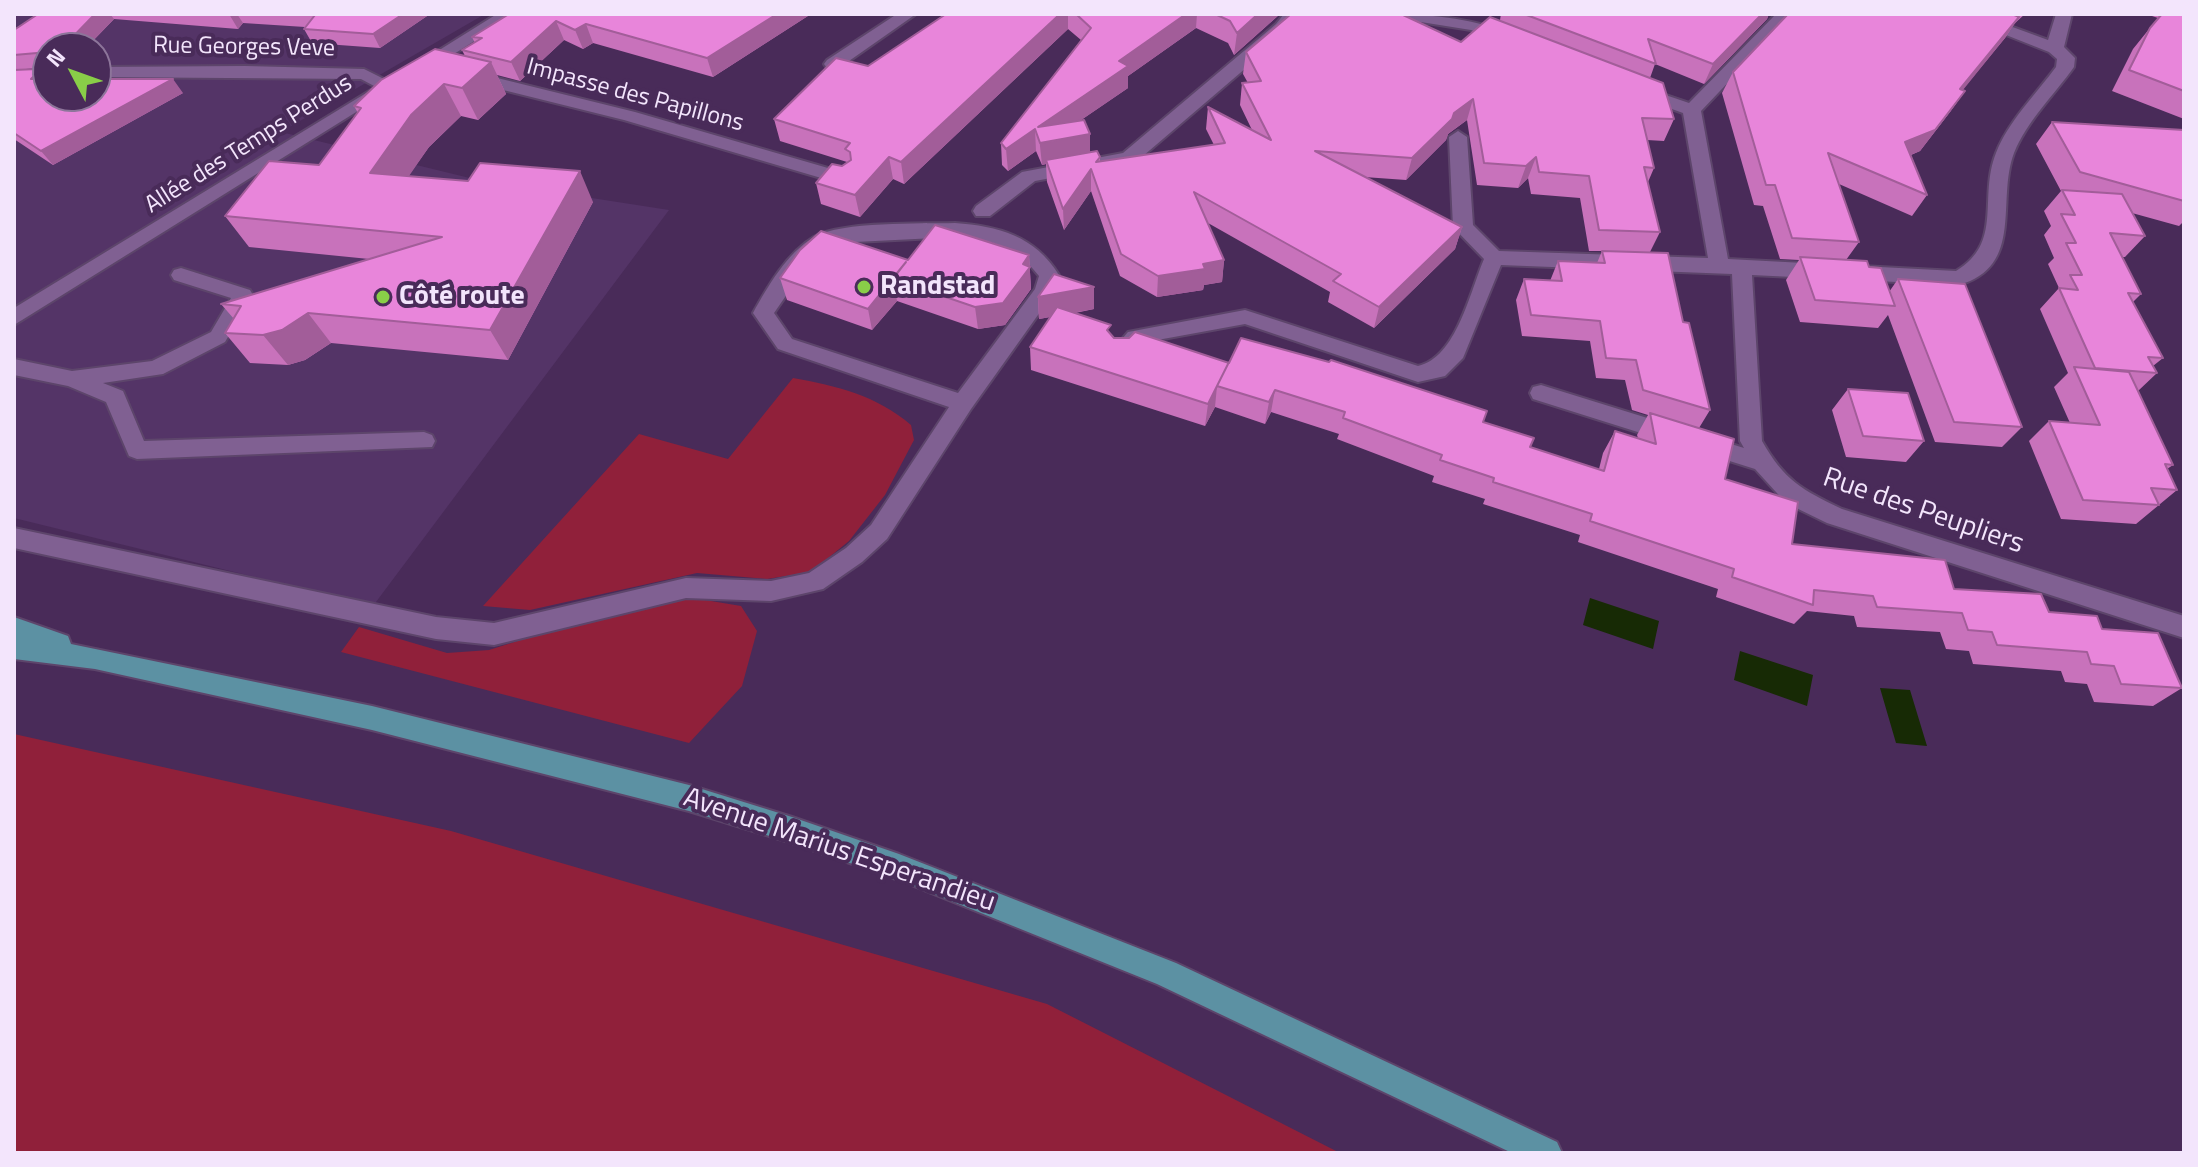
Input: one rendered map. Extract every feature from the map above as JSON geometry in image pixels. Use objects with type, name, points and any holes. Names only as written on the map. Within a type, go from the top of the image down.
[{"type":"main road","name":"Avenue Marius Esperandieu","points":[[14,628],[95,658]]},
{"type":"main road","name":"Avenue Marius Esperandieu","points":[[14,648],[95,658],[372,718],[689,798],[792,830],[914,872],[1166,973],[1546,1153]]},
{"type":"street","name":"Allée des Temps Perdus","points":[[14,318],[509,14]]},
{"type":"street","points":[[833,64],[908,14]]},
{"type":"street","points":[[983,211],[1029,176],[1129,158],[1282,28],[1292,14]]},
{"type":"street","points":[[1402,14],[1479,20],[1525,44]]},
{"type":"street","points":[[1719,265],[1692,125],[1692,110],[1785,14]]},
{"type":"street","points":[[1458,137],[1463,227],[1494,258],[1719,265],[1959,278],[1979,269],[1994,247],[2005,153],[2065,67],[2066,58],[2055,48],[1961,14]]},
{"type":"street","points":[[2055,48],[2064,14]]},
{"type":"street","name":"Rue Georges Veve","points":[[112,72],[364,74],[389,86]]},
{"type":"street","name":"Impasse des Papillons","points":[[410,73],[454,73],[629,116],[845,179]]},
{"type":"street","points":[[1621,83],[1692,110]]},
{"type":"street","points":[[14,538],[436,628],[494,634],[686,588],[771,591],[815,582],[854,555],[879,532],[963,403],[1045,291],[1049,275],[1038,257],[1027,248],[973,228],[855,233],[822,241],[798,262],[763,313],[785,344],[963,403]]},
{"type":"street","points":[[1121,353],[1135,337],[1245,317],[1418,374],[1437,370],[1456,353],[1494,258]]},
{"type":"street","name":"Rue des Peupliers","points":[[1742,268],[1751,441],[1763,463],[1794,497],[1835,516],[2184,627]]},
{"type":"street","points":[[72,379],[156,368],[218,337],[243,295],[181,275]]},
{"type":"street","points":[[14,367],[72,379],[115,397],[137,450],[424,441]]},
{"type":"street","points":[[1541,393],[1763,463]]},
{"type":"shaded area","points":[[14,14],[485,14],[281,132],[482,181],[669,210],[373,606],[14,518]]},
{"type":"shaded area","points":[[793,378],[840,388],[884,406],[911,425],[914,440],[885,495],[849,541],[811,572],[767,579],[697,573],[530,610],[483,606],[639,434],[728,459]]},
{"type":"shaded area","points":[[654,598],[699,599],[741,606],[757,631],[742,686],[689,743],[341,652],[359,627],[447,653],[489,650]]},
{"type":"shaded area","points":[[1590,598],[1659,621],[1653,649],[1583,625]]},
{"type":"shaded area","points":[[1740,651],[1813,675],[1807,706],[1734,680]]},
{"type":"shaded area","points":[[1880,688],[1910,690],[1927,746],[1896,743]]},
{"type":"shaded area","points":[[14,734],[451,831],[1047,1004],[1340,1153],[14,1153]]},
{"type":"building","points":[[38,14],[95,14],[78,32],[32,32],[32,53],[14,55],[14,30]]},
{"type":"building","points":[[304,14],[403,14],[373,34],[304,29],[315,15]]},
{"type":"building","points":[[509,14],[777,14],[707,58],[586,24],[575,30],[556,21],[511,62],[462,50],[482,38],[472,37]]},
{"type":"building","points":[[946,14],[1060,14],[901,162],[889,157],[855,195],[816,183],[832,164],[842,166],[851,160],[850,152],[845,149],[850,143],[774,119],[836,58],[868,66]]},
{"type":"building","points":[[1076,14],[1186,14],[1119,61],[1128,66],[1038,127],[1084,120],[1090,134],[1040,143],[1035,129],[1006,149],[1001,143],[1091,28]]},
{"type":"building","points":[[1215,14],[1258,14],[1237,33],[1230,21]]},
{"type":"building","points":[[1291,14],[1401,14],[1461,42],[1490,17],[1663,83],[1674,119],[1642,118],[1654,168],[1644,167],[1660,232],[1599,230],[1589,176],[1539,172],[1536,157],[1526,166],[1484,163],[1473,99],[1454,113],[1452,119],[1412,158],[1315,151],[1462,227],[1379,307],[1333,281],[1341,274],[1194,192],[1224,260],[1203,264],[1205,269],[1158,276],[1121,254],[1091,169],[1063,209],[1046,160],[1097,151],[1100,157],[1096,162],[1225,143],[1208,107],[1271,140],[1242,83],[1261,81],[1246,52]]},
{"type":"building","points":[[1524,14],[1762,14],[1713,64],[1648,39],[1656,64]]},
{"type":"building","points":[[1788,14],[2012,14],[2019,17],[1960,89],[1965,91],[1935,130],[1905,142],[1927,195],[1828,153],[1859,242],[1792,238],[1775,185],[1766,185],[1733,72]]},
{"type":"building","points":[[2162,14],[2184,14],[2184,91],[2129,70],[2150,28]]},
{"type":"building","points":[[435,49],[491,62],[462,88],[444,84],[411,115],[370,173],[468,181],[480,163],[580,171],[490,330],[308,313],[282,330],[263,335],[225,333],[241,306],[221,304],[442,237],[225,216],[269,161],[319,165],[361,108],[354,106],[381,80]]},
{"type":"building","points":[[32,69],[32,112],[112,112],[112,79],[173,79],[41,151],[14,133],[14,70]]},
{"type":"building","points":[[2052,122],[2184,130],[2184,201],[2080,172]]},
{"type":"building","points":[[2062,190],[2122,194],[2145,236],[2110,233],[2141,294],[2128,293],[2163,358],[2148,357],[2157,373],[2095,368],[2059,288],[2078,290],[2070,275],[2082,275],[2066,243],[2076,243],[2061,214],[2075,215]]},
{"type":"building","points":[[935,225],[1029,255],[1023,264],[1030,267],[1003,303],[975,307],[893,279],[906,262],[868,309],[780,278],[800,250],[821,231],[908,260]]},
{"type":"building","points":[[1602,251],[1668,253],[1683,322],[1689,323],[1710,410],[1643,390],[1636,360],[1606,358],[1600,321],[1531,315],[1524,279],[1562,281],[1558,261],[1605,263]]},
{"type":"building","points":[[1800,257],[1867,261],[1869,267],[1881,268],[1895,306],[1815,300]]},
{"type":"building","points":[[1054,274],[1094,287],[1038,297]]},
{"type":"building","points":[[1898,279],[1965,284],[2022,427],[1954,422]]},
{"type":"building","points":[[1057,307],[1111,325],[1107,330],[1114,338],[1129,338],[1135,332],[1229,363],[1241,338],[1329,362],[1331,360],[1487,411],[1483,422],[1534,438],[1530,447],[1604,471],[1615,431],[1656,444],[1650,413],[1734,439],[1725,479],[1798,502],[1792,544],[1945,560],[1954,589],[2041,594],[2049,612],[2097,616],[2102,629],[2158,633],[2182,688],[2121,684],[2114,666],[2091,664],[2087,652],[1997,645],[1992,632],[1968,630],[1962,613],[1877,607],[1873,596],[1814,590],[1813,605],[1732,577],[1734,569],[1590,521],[1592,514],[1493,482],[1494,478],[1440,460],[1442,455],[1343,418],[1345,412],[1275,390],[1269,402],[1217,386],[1208,404],[1030,347]]},
{"type":"building","points":[[2074,367],[2129,372],[2173,465],[2165,464],[2177,490],[2151,488],[2159,505],[2083,500],[2049,421],[2100,425]]},
{"type":"building","points":[[1848,389],[1908,393],[1924,441],[1863,436]]},
{"type":"place","name":"Randstad","points":[[864,287]]},
{"type":"place","name":"Côté route","points":[[383,297]]}]
